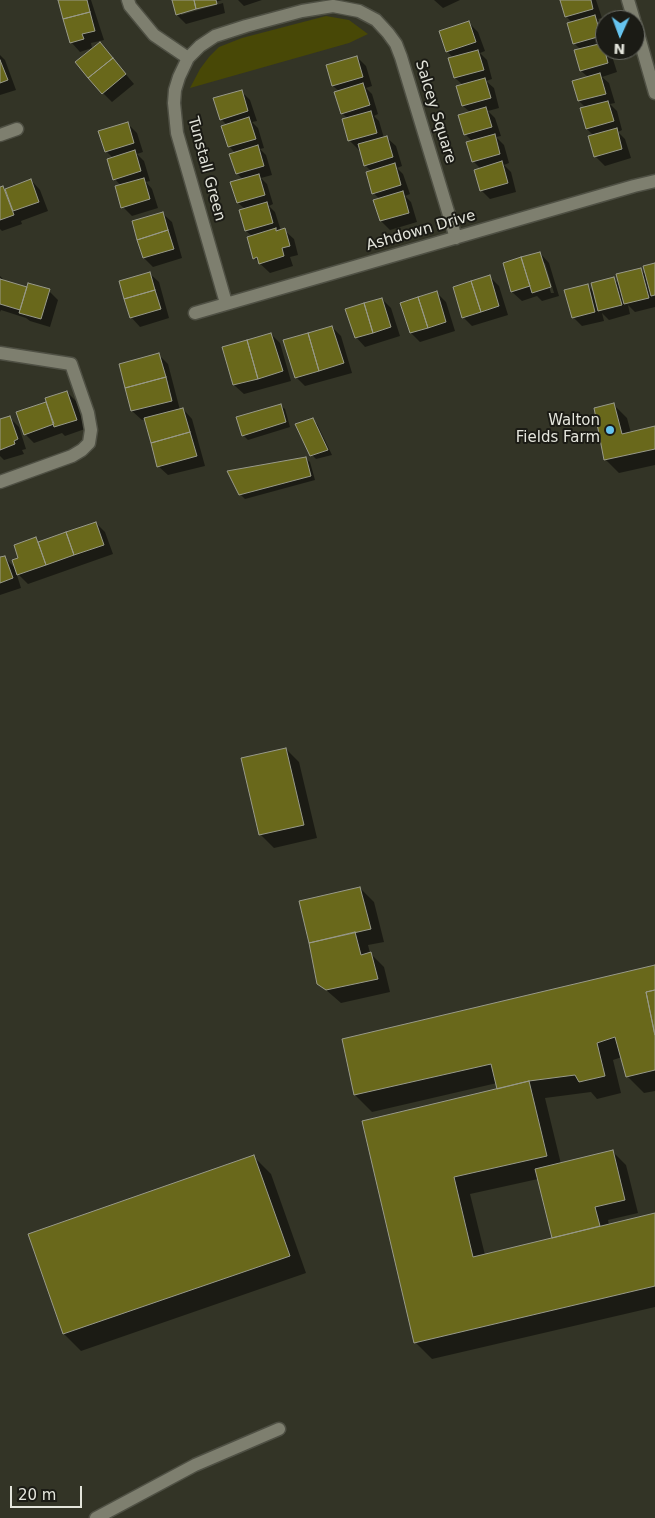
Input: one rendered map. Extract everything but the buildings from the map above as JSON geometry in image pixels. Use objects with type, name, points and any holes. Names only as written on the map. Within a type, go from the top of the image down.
[{"type":"street","points":[[128,0],[130,6],[154,35],[188,58]]},
{"type":"street","name":"Tunstall Green","points":[[226,303],[177,133],[175,90],[179,77],[188,58],[200,46],[215,36],[302,11],[333,6],[361,5]]},
{"type":"street","name":"Salcey Square","points":[[361,5],[396,44],[456,238]]},
{"type":"street","points":[[645,59],[655,93]]},
{"type":"street","points":[[0,135],[17,129]]},
{"type":"street","name":"Ashdown Drive","points":[[195,313],[624,188],[655,181]]},
{"type":"street","points":[[0,353],[71,364],[88,413],[91,430],[89,443],[72,456],[0,482]]},
{"type":"street","points":[[96,1518],[194,1465],[279,1429]]},
{"type":"shaded area","points":[[326,16],[349,20],[368,34],[349,43],[190,88],[200,69],[219,47],[242,38]]},
{"type":"place","name":"Walton Fields Farm","points":[[610,430]]}]
